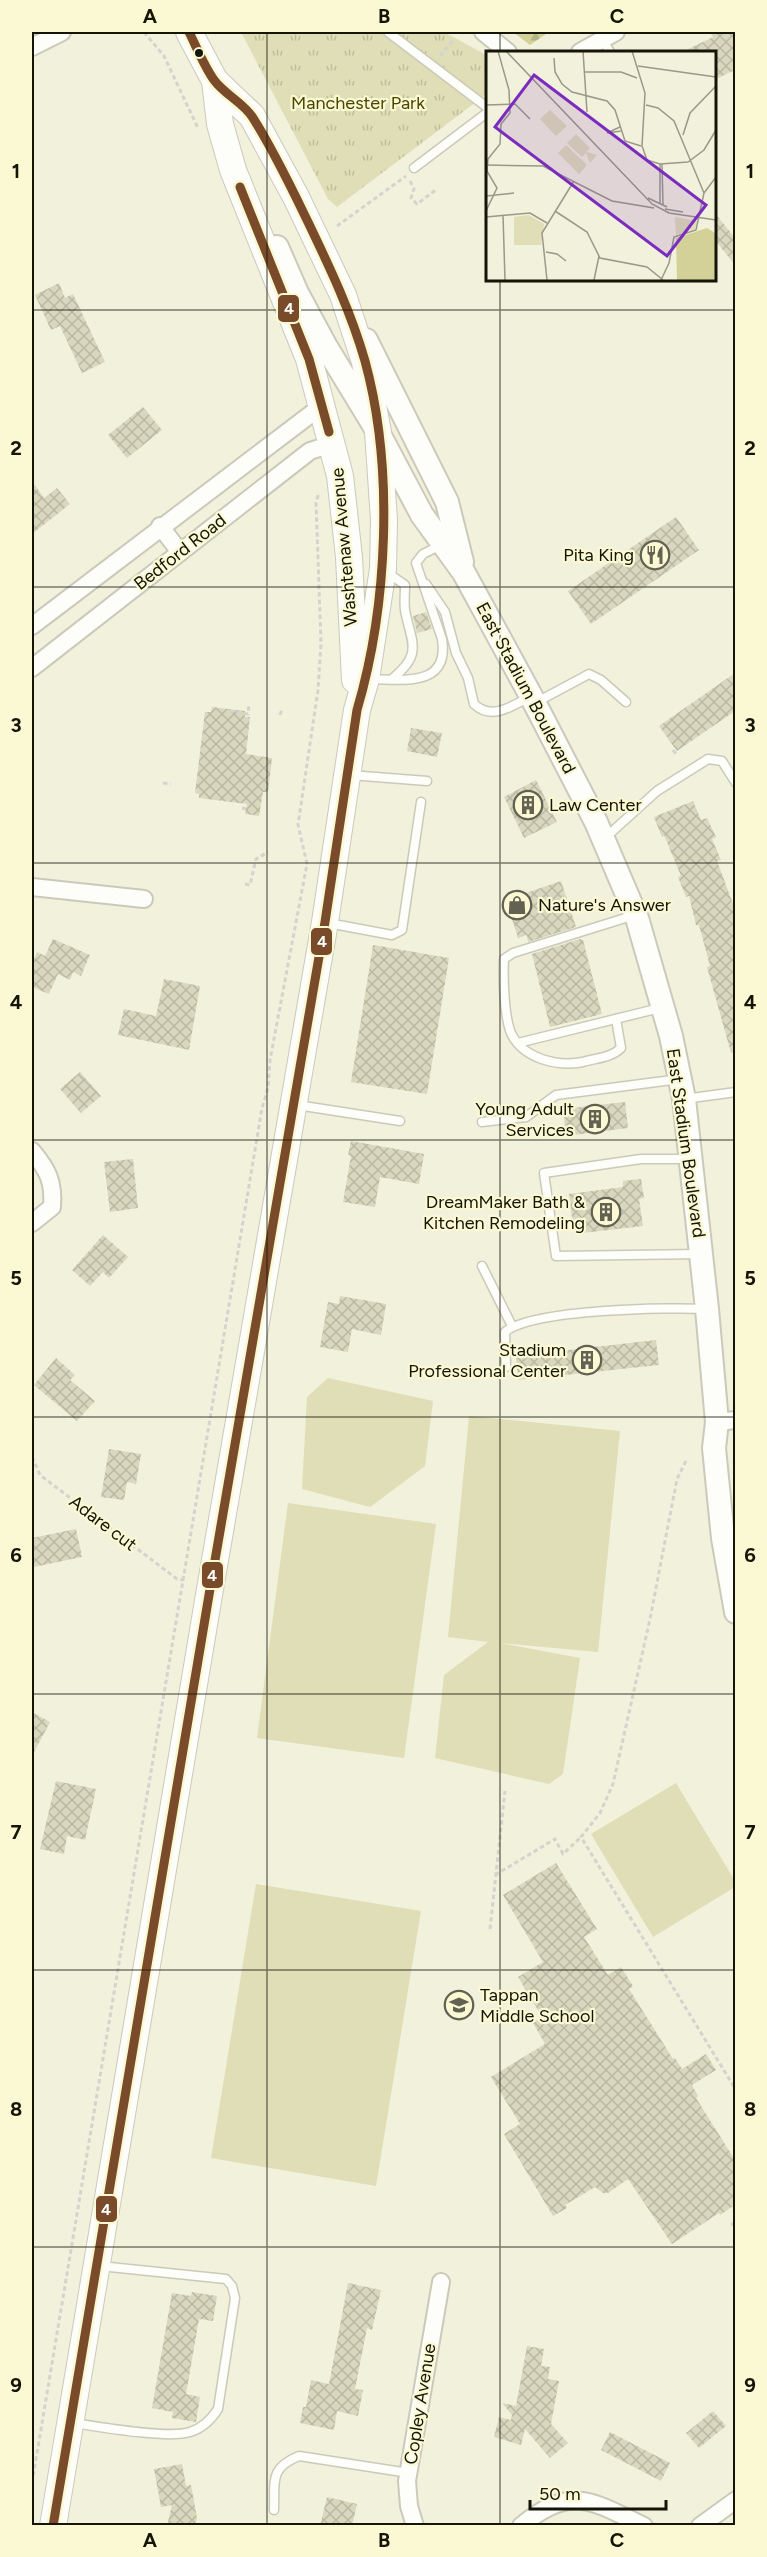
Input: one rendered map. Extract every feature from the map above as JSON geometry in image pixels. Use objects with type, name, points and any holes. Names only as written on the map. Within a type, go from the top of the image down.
[{"type":"main road","name":"Washtenaw Avenue","points":[[53,2526],[325,922],[357,710],[366,679],[383,569],[384,520],[378,432],[364,362],[343,295],[316,235],[252,116],[215,81],[189,32]]},
{"type":"main road","name":"Washtenaw Avenue","points":[[215,81],[220,124],[234,170],[309,359],[340,476],[349,557],[357,710]]},
{"type":"main road","name":"East Stadium Boulevard","points":[[234,170],[269,227],[297,293],[324,345],[378,432],[422,515],[464,573],[533,700],[604,839],[636,915],[663,1008],[682,1089],[692,1159],[707,1309],[726,1421],[714,1448],[723,1538],[735,1612]]},
{"type":"main road","name":"East Stadium Boulevard","points":[[343,295],[447,502],[464,573]]},
{"type":"street","points":[[32,47],[62,32]]},
{"type":"street","points":[[483,32],[507,51]]},
{"type":"street","points":[[583,51],[609,41]]},
{"type":"street","name":"Bedford Road","points":[[32,626],[160,526],[323,407]]},
{"type":"street","name":"Bedford Road","points":[[32,668],[310,450],[332,444]]},
{"type":"street","points":[[160,526],[180,552]]},
{"type":"street","points":[[32,887],[144,899]]},
{"type":"street","points":[[32,1151],[42,1163],[54,1188],[52,1207],[32,1223]]},
{"type":"street","name":"Copley Avenue","points":[[415,2526],[409,2506],[409,2472],[441,2283]]},
{"type":"street","points":[[521,2526],[557,2502],[577,2499],[596,2503],[644,2526]]},
{"type":"street","points":[[700,2526],[735,2500]]},
{"type":"lane","points":[[388,32],[486,108]]},
{"type":"lane","points":[[414,168],[486,112]]},
{"type":"lane","points":[[366,679],[415,680],[426,678],[442,662],[444,651],[440,632],[416,563],[419,558],[443,544]]},
{"type":"lane","points":[[383,569],[405,585],[405,610],[414,644],[405,669],[392,679]]},
{"type":"lane","points":[[418,572],[445,612],[456,652],[468,678],[471,698],[479,708],[488,712],[500,712],[533,700],[589,674],[601,680],[626,702]]},
{"type":"lane","points":[[440,632],[456,652]]},
{"type":"lane","points":[[604,839],[657,791],[708,759],[722,761],[735,783]]},
{"type":"lane","points":[[347,774],[428,781]]},
{"type":"lane","points":[[325,922],[392,935],[402,930],[421,802]]},
{"type":"lane","points":[[615,1019],[621,1048],[615,1054],[567,1065],[552,1063],[536,1056],[518,1043],[508,1023],[504,959],[513,953],[636,915]]},
{"type":"lane","points":[[518,1043],[663,1008]]},
{"type":"lane","points":[[482,1122],[526,1117],[556,1095],[682,1089],[735,1092]]},
{"type":"lane","points":[[294,1104],[400,1121]]},
{"type":"lane","points":[[692,1159],[641,1159],[544,1173],[556,1256],[702,1254]]},
{"type":"lane","points":[[482,1266],[512,1326]]},
{"type":"lane","points":[[506,1366],[505,1332],[512,1326],[534,1319],[656,1308],[707,1309]]},
{"type":"lane","points":[[70,2423],[170,2434],[190,2433],[209,2423],[218,2409],[235,2298],[232,2286],[226,2279],[97,2265]]},
{"type":"lane","points":[[274,2510],[276,2474],[284,2462],[299,2457],[409,2472]]},
{"type":"path","points":[[447,63],[439,56],[454,39]]},
{"type":"path","points":[[337,225],[406,175],[414,189],[411,198],[417,204],[437,189]]},
{"type":"path","points":[[32,2482],[258,1132],[268,1088],[270,1060],[307,864],[300,837],[299,815],[318,690],[321,643],[316,503],[319,489]]},
{"type":"path","points":[[229,711],[248,714],[249,705]]},
{"type":"path","points":[[280,715],[282,709]]},
{"type":"path","points":[[163,783],[171,784]]},
{"type":"path","points":[[245,884],[250,885],[256,859],[268,852]]},
{"type":"path","name":"Adare cut","points":[[32,1457],[40,1475],[177,1579],[184,1580]]},
{"type":"path","points":[[495,1875],[555,1839],[563,1854],[582,1837],[600,1813],[613,1784],[650,1619],[677,1479],[687,1461]]},
{"type":"path","points":[[490,1929],[505,1791]]},
{"type":"path","points":[[582,1837],[735,2090]]},
{"type":"path","points":[[731,2224],[735,2222]]},
{"type":"green space","name":"Manchester Park","points":[[241,32],[444,32],[486,55],[486,95],[337,207],[328,199]]},
{"type":"green space","points":[[513,32],[549,32],[530,45]]},
{"type":"green space","points":[[328,1378],[433,1401],[425,1466],[370,1507],[302,1489],[307,1397]]},
{"type":"green space","points":[[469,1416],[620,1431],[598,1652],[500,1643],[580,1658],[563,1774],[549,1784],[435,1758],[444,1675],[488,1642],[448,1637]]},
{"type":"green space","points":[[288,1503],[436,1524],[404,1758],[257,1738]]},
{"type":"green space","points":[[676,1783],[735,1881],[735,1887],[653,1937],[591,1834]]},
{"type":"green space","points":[[256,1884],[421,1911],[376,2186],[211,2158]]},
{"type":"building","points":[[710,32],[735,32],[735,70],[716,79],[716,51],[684,51],[713,37]]},
{"type":"building","points":[[716,214],[735,238],[735,265],[716,241]]},
{"type":"building","points":[[59,283],[65,298],[73,294],[105,362],[82,373],[60,326],[51,330],[35,295]]},
{"type":"building","points":[[143,407],[162,430],[127,458],[108,435]]},
{"type":"building","points":[[32,481],[44,498],[57,488],[70,504],[32,534]]},
{"type":"building","points":[[676,517],[699,550],[591,624],[568,591]]},
{"type":"building","points":[[426,612],[432,629],[417,633],[413,616]]},
{"type":"building","points":[[735,673],[735,711],[677,751],[659,726]]},
{"type":"building","points":[[212,707],[245,711],[245,717],[250,717],[246,754],[272,758],[268,792],[263,792],[259,816],[245,814],[247,804],[199,798],[199,794],[195,793],[205,712],[211,712]]},
{"type":"building","points":[[411,728],[442,733],[437,757],[407,751]]},
{"type":"building","name":"Law Center","points":[[536,780],[557,822],[524,838],[504,797]]},
{"type":"building","points":[[693,801],[701,820],[707,818],[716,837],[712,839],[721,860],[717,861],[735,909],[735,1053],[731,1053],[707,967],[710,966],[699,925],[696,925],[689,896],[686,897],[678,877],[681,876],[654,817]]},
{"type":"building","points":[[561,881],[576,927],[528,942],[527,935],[518,938],[506,900]]},
{"type":"building","points":[[53,939],[90,955],[81,976],[73,972],[70,980],[58,974],[49,994],[32,987],[32,965],[37,952],[45,956]]},
{"type":"building","points":[[583,940],[602,1014],[550,1027],[532,954]]},
{"type":"building","points":[[373,945],[449,958],[427,1094],[351,1082]]},
{"type":"building","points":[[164,979],[200,986],[189,1050],[118,1035],[124,1009],[156,1016]]},
{"type":"building","points":[[80,1072],[101,1096],[81,1113],[60,1089]]},
{"type":"building","name":"Young Adult Services","points":[[625,1102],[628,1128],[566,1136],[563,1109]]},
{"type":"building","points":[[351,1141],[424,1154],[419,1184],[380,1177],[375,1207],[343,1202],[351,1156],[348,1155]]},
{"type":"building","points":[[133,1159],[138,1208],[110,1212],[104,1162]]},
{"type":"building","name":"DreamMaker Bath & Kitchen Remodeling","points":[[641,1179],[644,1198],[639,1199],[643,1226],[574,1234],[569,1194],[623,1187],[623,1181]]},
{"type":"building","points":[[103,1235],[128,1257],[109,1278],[103,1272],[90,1286],[72,1270]]},
{"type":"building","points":[[340,1296],[386,1304],[381,1335],[352,1329],[348,1352],[320,1347],[328,1302],[339,1304]]},
{"type":"building","name":"Stadium Professional Center","points":[[656,1340],[659,1365],[518,1380],[516,1356]]},
{"type":"building","points":[[56,1358],[75,1375],[70,1380],[95,1401],[77,1421],[34,1385]]},
{"type":"building","points":[[109,1449],[141,1454],[136,1484],[127,1482],[124,1500],[101,1497]]},
{"type":"building","points":[[76,1529],[82,1557],[34,1567],[32,1538]]},
{"type":"building","points":[[32,1712],[50,1722],[32,1756]]},
{"type":"building","points":[[56,1781],[96,1789],[85,1840],[67,1836],[64,1854],[40,1849]]},
{"type":"building","points":[[556,1863],[597,1929],[584,1937],[608,1975],[621,1967],[633,1986],[629,1989],[673,2059],[675,2058],[682,2069],[706,2054],[716,2070],[692,2085],[698,2096],[696,2098],[735,2160],[735,2205],[672,2244],[628,2179],[608,2193],[603,2193],[595,2187],[565,2205],[567,2208],[553,2216],[504,2134],[520,2124],[491,2077],[545,2044],[533,2023],[542,2017],[518,1977],[543,1962],[503,1895]]},
{"type":"building","points":[[348,2283],[381,2290],[372,2330],[367,2328],[355,2389],[363,2390],[358,2416],[337,2411],[334,2430],[300,2423],[303,2407],[306,2407],[311,2380],[329,2384]]},
{"type":"building","points":[[192,2292],[217,2296],[213,2321],[199,2319],[186,2394],[200,2397],[196,2422],[172,2418],[173,2412],[152,2408],[172,2293],[191,2296]]},
{"type":"building","points":[[527,2346],[544,2349],[541,2366],[550,2367],[548,2379],[559,2381],[551,2424],[568,2443],[550,2458],[525,2429],[521,2445],[494,2437],[499,2417],[511,2420],[512,2415],[502,2403],[516,2406]]},
{"type":"building","points":[[713,2411],[726,2426],[699,2448],[686,2433]]},
{"type":"building","points":[[610,2432],[670,2463],[661,2481],[601,2450]]},
{"type":"building","points":[[182,2464],[186,2486],[191,2485],[197,2518],[195,2526],[167,2526],[172,2505],[161,2507],[154,2469]]},
{"type":"building","points":[[327,2497],[357,2504],[352,2526],[320,2526]]},
{"type":"transit line","name":"4","points":[[53,2526],[209,1595],[325,922],[357,710],[375,626],[384,536],[380,445],[374,402],[365,361],[347,308],[308,222],[268,143],[249,113],[214,80],[189,32]]},
{"type":"transit line","name":"4","points":[[240,187],[309,359],[329,432]]},
{"type":"place","name":"Pita King","points":[[655,555]]},
{"type":"place","name":"Law Center","points":[[528,805]]},
{"type":"place","name":"Nature's Answer","points":[[517,905]]},
{"type":"place","name":"Young Adult Services","points":[[595,1119]]},
{"type":"place","name":"DreamMaker Bath & Kitchen Remodeling","points":[[606,1212]]},
{"type":"place","name":"Stadium Professional Center","points":[[587,1360]]},
{"type":"place","name":"Tappan Middle School","points":[[459,2005]]}]
